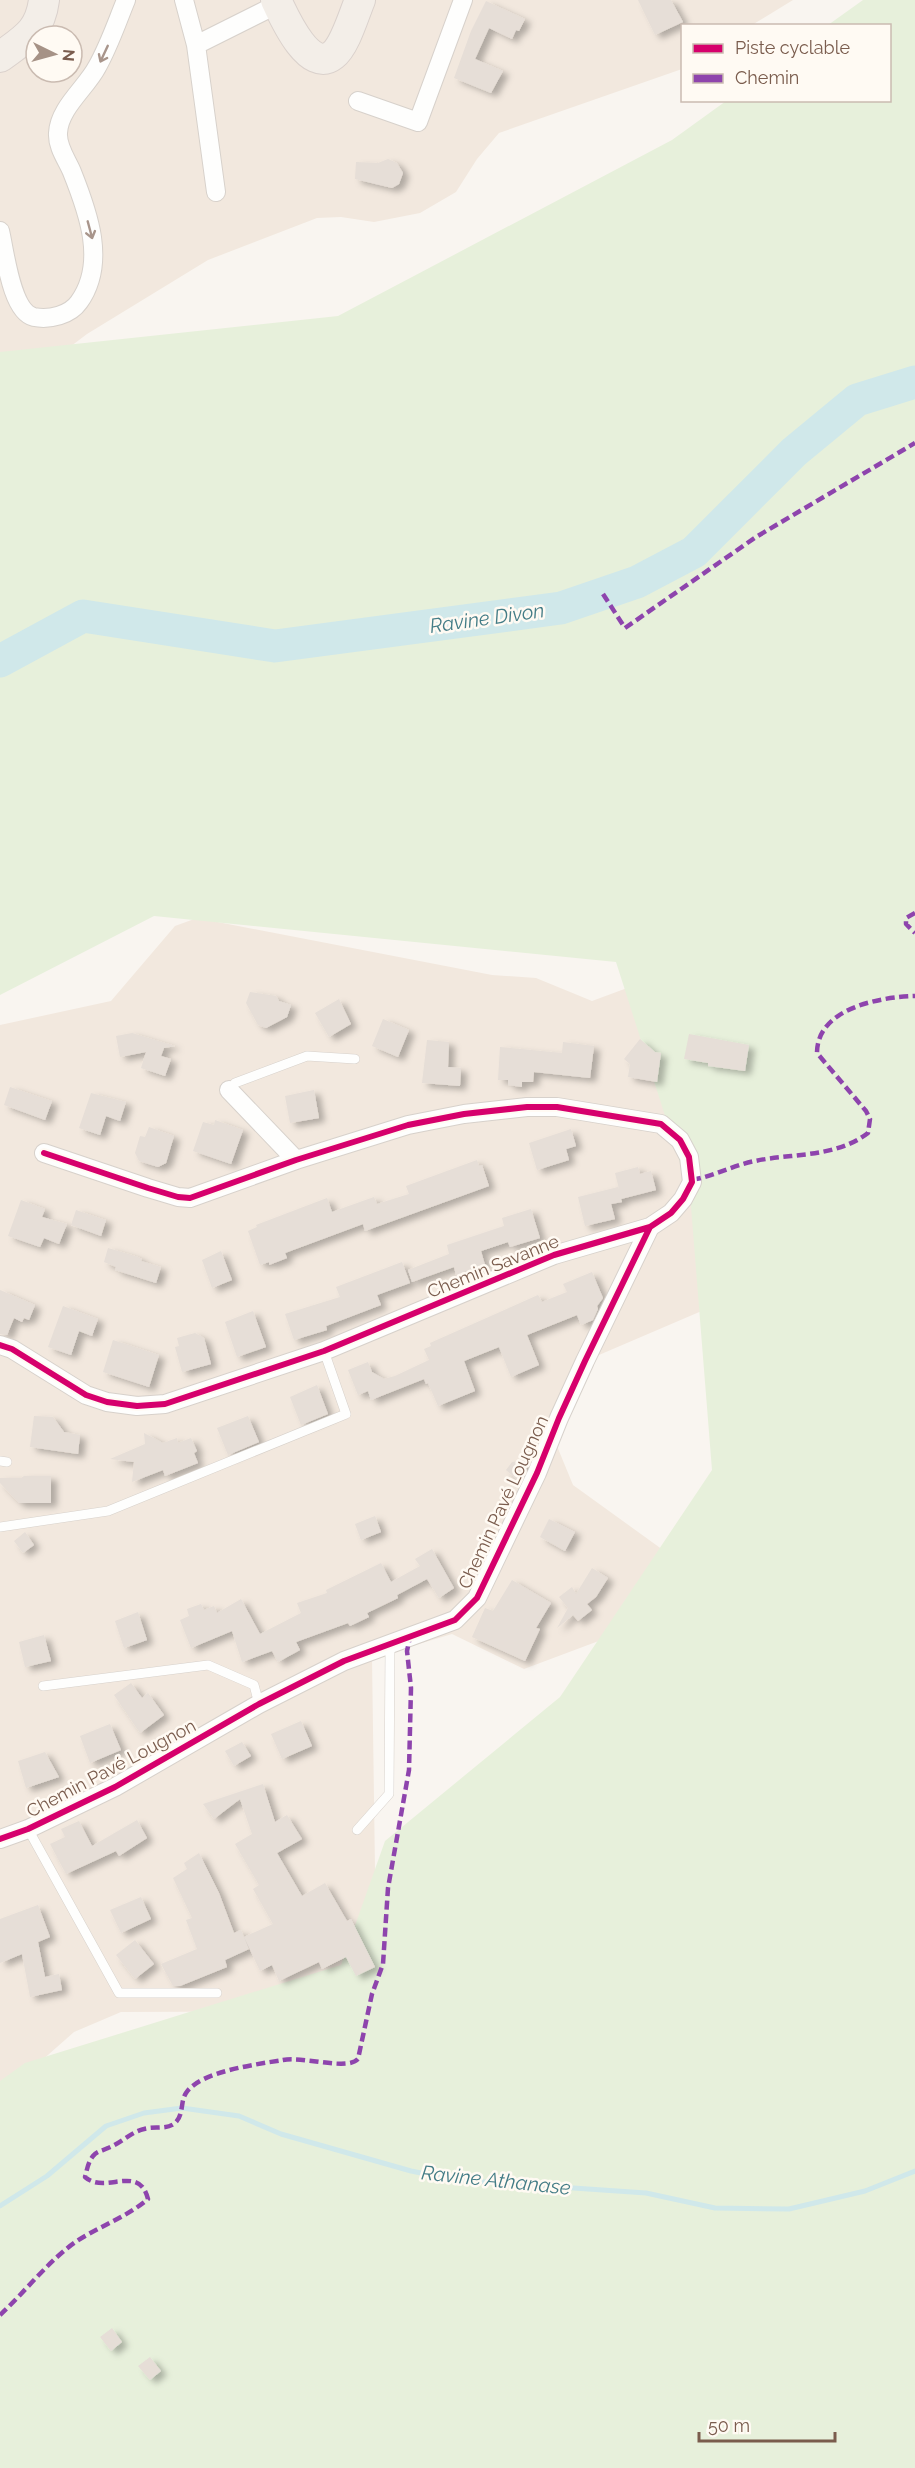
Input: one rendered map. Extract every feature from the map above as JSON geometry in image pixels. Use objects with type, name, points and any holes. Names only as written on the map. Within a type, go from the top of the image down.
[{"type":"main road","points":[[0,57],[33,32],[44,0]]},
{"type":"main road","points":[[277,2],[304,49],[317,60],[325,60],[335,55],[360,0]]},
{"type":"street","points":[[0,231],[14,293],[22,309],[32,317],[46,318],[62,315],[75,308],[85,294],[95,263],[95,248],[79,188],[60,147],[58,133],[62,119],[72,102],[98,66],[126,0]]},
{"type":"street","points":[[184,0],[196,45],[216,192]]},
{"type":"street","points":[[358,101],[418,122],[463,0]]},
{"type":"street","points":[[196,45],[277,2]]},
{"type":"street","points":[[229,1090],[297,1160]]},
{"type":"street","name":"Chemin Savanne","points":[[0,1345],[12,1349],[86,1395],[107,1402],[137,1406],[165,1404],[324,1351],[554,1255],[650,1227],[671,1213],[683,1199],[692,1182],[689,1157],[680,1140],[661,1124],[557,1107],[527,1107],[464,1114],[408,1125],[297,1160],[190,1198],[178,1197],[148,1188],[44,1153]]},
{"type":"street","name":"Chemin Pavé Lougnon","points":[[0,1839],[28,1829],[115,1787],[259,1704],[344,1661],[390,1646],[454,1620],[477,1598],[537,1473],[581,1370],[650,1227]]},
{"type":"lane","points":[[229,1090],[235,1083],[307,1056],[355,1059]]},
{"type":"lane","points":[[0,1527],[108,1510],[346,1414],[324,1351]]},
{"type":"lane","points":[[357,1830],[388,1794],[390,1646]]},
{"type":"lane","points":[[43,1686],[208,1665],[254,1685],[259,1704]]},
{"type":"lane","points":[[28,1829],[119,1994],[217,1994]]},
{"type":"shaded area","points":[[0,0],[793,0],[754,24],[681,24],[681,69],[499,133],[477,159],[456,192],[420,213],[374,222],[341,217],[317,218],[208,260],[87,334],[0,400]]},
{"type":"shaded area","points":[[197,918],[492,975],[536,978],[592,1001],[665,974],[809,1265],[585,1361],[552,1434],[573,1485],[724,1594],[524,1669],[452,1634],[372,1658],[377,2011],[121,2012],[74,2032],[6,2092],[0,2100],[0,1025],[111,1001],[175,926]]},
{"type":"green space","points":[[863,0],[915,0],[915,2468],[0,2468],[0,2081],[25,2063],[341,1965],[385,1841],[560,1697],[712,1470],[690,1194],[616,962],[154,916],[0,995],[0,352],[338,316],[672,140],[725,102],[891,102],[891,24],[829,24]]},
{"type":"building","points":[[638,0],[671,0],[683,22],[655,35]]},
{"type":"building","points":[[486,1],[525,19],[512,39],[489,28],[475,59],[503,71],[491,93],[454,78],[471,31]]},
{"type":"building","points":[[388,159],[397,163],[403,173],[399,184],[392,188],[355,179],[356,162],[378,163]]},
{"type":"building","points":[[250,992],[276,996],[279,1001],[291,1005],[287,1017],[266,1028],[258,1025],[246,1003]]},
{"type":"building","points":[[339,999],[351,1024],[329,1037],[315,1013]]},
{"type":"building","points":[[383,1019],[409,1030],[398,1057],[372,1046]]},
{"type":"building","points":[[132,1033],[175,1046],[164,1048],[161,1056],[171,1059],[165,1076],[141,1068],[146,1052],[120,1057],[116,1036]]},
{"type":"building","points":[[689,1034],[749,1045],[745,1071],[708,1066],[708,1063],[684,1059]]},
{"type":"building","points":[[640,1039],[655,1052],[661,1053],[657,1082],[628,1077],[630,1064],[624,1059]]},
{"type":"building","points":[[427,1040],[449,1042],[448,1067],[461,1068],[460,1086],[422,1083]]},
{"type":"building","points":[[563,1042],[594,1046],[590,1078],[534,1072],[533,1082],[522,1082],[522,1087],[508,1085],[508,1080],[498,1080],[500,1047],[562,1053]]},
{"type":"building","points":[[10,1087],[52,1101],[45,1120],[4,1105]]},
{"type":"building","points":[[314,1090],[319,1118],[290,1123],[285,1096]]},
{"type":"building","points":[[91,1093],[126,1102],[120,1121],[106,1116],[100,1135],[79,1128]]},
{"type":"building","points":[[215,1120],[243,1130],[231,1164],[193,1151],[203,1122],[214,1125]]},
{"type":"building","points":[[149,1127],[174,1136],[166,1163],[158,1167],[139,1161],[135,1153],[140,1136],[145,1137]]},
{"type":"building","points":[[571,1129],[576,1146],[566,1149],[569,1160],[537,1170],[529,1143]]},
{"type":"building","points":[[477,1160],[479,1166],[482,1165],[489,1186],[365,1231],[363,1224],[285,1253],[287,1258],[269,1265],[269,1262],[260,1265],[248,1231],[257,1227],[256,1225],[327,1198],[332,1212],[374,1197],[377,1204],[409,1194],[406,1186]]},
{"type":"building","points":[[638,1167],[640,1174],[651,1171],[656,1190],[621,1199],[622,1202],[611,1204],[615,1219],[585,1226],[578,1197],[618,1187],[619,1189],[615,1173]]},
{"type":"building","points":[[21,1200],[45,1209],[42,1217],[67,1224],[59,1244],[44,1238],[40,1247],[8,1236]]},
{"type":"building","points":[[531,1209],[540,1238],[510,1247],[508,1242],[481,1251],[485,1265],[456,1275],[454,1267],[412,1282],[408,1270],[449,1254],[447,1245],[504,1226],[502,1218]]},
{"type":"building","points":[[76,1210],[106,1220],[101,1236],[71,1225]]},
{"type":"building","points":[[108,1248],[161,1267],[156,1283],[115,1270],[116,1267],[104,1262]]},
{"type":"building","points":[[221,1251],[232,1280],[212,1288],[202,1260]]},
{"type":"building","points":[[402,1262],[410,1283],[377,1295],[381,1305],[326,1326],[327,1330],[294,1340],[285,1314],[340,1297],[336,1287]]},
{"type":"building","points":[[592,1272],[603,1298],[597,1306],[593,1320],[581,1325],[577,1315],[527,1335],[539,1365],[511,1377],[499,1347],[464,1361],[475,1391],[438,1406],[424,1379],[371,1400],[368,1391],[358,1395],[348,1370],[368,1362],[372,1372],[384,1379],[395,1376],[429,1360],[424,1349],[431,1346],[430,1343],[538,1295],[542,1302],[567,1292],[563,1284]]},
{"type":"building","points":[[0,1290],[35,1305],[29,1320],[24,1318],[22,1322],[14,1318],[7,1335],[0,1334]]},
{"type":"building","points":[[63,1306],[98,1319],[92,1336],[79,1331],[71,1355],[48,1347]]},
{"type":"building","points":[[253,1311],[266,1347],[237,1357],[225,1322]]},
{"type":"building","points":[[195,1333],[204,1338],[211,1364],[182,1372],[175,1347],[179,1346],[177,1338]]},
{"type":"building","points":[[113,1340],[159,1355],[149,1387],[103,1372]]},
{"type":"building","points":[[317,1385],[328,1414],[301,1425],[290,1397]]},
{"type":"building","points":[[34,1416],[53,1417],[64,1432],[80,1435],[78,1454],[30,1447]]},
{"type":"building","points":[[248,1416],[259,1442],[228,1455],[217,1428]]},
{"type":"building","points":[[144,1433],[163,1443],[177,1438],[178,1443],[191,1438],[197,1451],[194,1453],[198,1463],[165,1476],[163,1470],[132,1482],[134,1462],[110,1459],[145,1444]]},
{"type":"building","points":[[527,1460],[529,1462],[520,1482],[506,1470],[512,1462]]},
{"type":"building","points":[[51,1476],[51,1503],[19,1503],[0,1483],[0,1478]]},
{"type":"building","points":[[375,1516],[381,1532],[361,1540],[355,1524]]},
{"type":"building","points":[[549,1519],[575,1532],[565,1551],[540,1537]]},
{"type":"building","points":[[25,1532],[34,1545],[23,1553],[14,1541]]},
{"type":"building","points":[[432,1549],[454,1588],[439,1598],[427,1579],[397,1595],[398,1598],[367,1613],[369,1617],[350,1626],[348,1623],[296,1642],[300,1650],[278,1662],[272,1651],[242,1662],[232,1631],[191,1648],[180,1620],[189,1616],[187,1609],[201,1604],[204,1610],[214,1606],[217,1613],[241,1599],[260,1634],[301,1613],[297,1603],[327,1593],[326,1590],[381,1563],[391,1582],[420,1566],[415,1559]]},
{"type":"building","points":[[592,1568],[608,1578],[596,1597],[587,1604],[592,1610],[578,1621],[573,1615],[557,1628],[568,1608],[559,1597],[572,1587],[576,1594]]},
{"type":"building","points":[[512,1580],[551,1603],[536,1628],[540,1629],[525,1661],[472,1637],[485,1608],[493,1611]]},
{"type":"building","points":[[138,1612],[147,1640],[124,1648],[115,1621]]},
{"type":"building","points":[[44,1635],[51,1661],[25,1667],[19,1642]]},
{"type":"building","points":[[131,1683],[142,1698],[148,1693],[164,1715],[140,1733],[114,1695]]},
{"type":"building","points":[[301,1721],[312,1746],[282,1759],[271,1734]]},
{"type":"building","points":[[110,1724],[121,1750],[90,1763],[80,1736]]},
{"type":"building","points":[[242,1742],[251,1756],[234,1766],[225,1751]]},
{"type":"building","points":[[45,1752],[59,1777],[26,1788],[18,1761]]},
{"type":"building","points":[[263,1784],[275,1822],[287,1815],[302,1839],[277,1853],[302,1896],[325,1883],[347,1921],[351,1919],[375,1967],[356,1976],[346,1957],[322,1969],[319,1962],[279,1981],[272,1965],[260,1971],[244,1937],[273,1924],[253,1889],[259,1885],[235,1844],[252,1834],[240,1799],[214,1819],[203,1804]]},
{"type":"building","points":[[137,1820],[147,1838],[119,1856],[116,1851],[66,1874],[50,1844],[65,1837],[61,1829],[79,1821],[92,1846]]},
{"type":"building","points":[[199,1853],[219,1893],[234,1933],[241,1930],[249,1949],[225,1960],[227,1967],[180,1986],[173,1986],[161,1964],[197,1949],[186,1920],[192,1918],[173,1878],[187,1869],[184,1863]]},
{"type":"building","points":[[141,1897],[151,1919],[121,1933],[110,1910]]},
{"type":"building","points":[[38,1905],[50,1937],[38,1942],[45,1977],[59,1974],[62,1990],[30,1997],[22,1954],[0,1963],[0,1919]]},
{"type":"building","points":[[135,1940],[154,1964],[135,1979],[116,1955]]},
{"type":"building","points":[[112,2328],[122,2342],[111,2351],[100,2337]]},
{"type":"building","points":[[150,2357],[161,2371],[150,2380],[138,2366]]},
{"type":"waterway","name":"Ravine Divon","points":[[0,661],[83,616],[275,646],[561,608],[637,582],[694,552],[794,452],[857,400],[915,382]]},
{"type":"waterway","name":"Ravine Athanase","points":[[0,2206],[47,2176],[106,2126],[144,2113],[182,2108],[239,2116],[281,2134],[411,2171],[457,2180],[646,2193],[715,2208],[789,2209],[865,2191],[915,2171]]},
{"type":"marked path","points":[[603,594],[625,628],[756,537],[915,443]]},
{"type":"marked path","points":[[915,913],[906,918],[906,924],[915,933]]},
{"type":"marked path","points":[[692,1180],[755,1161],[828,1151],[842,1147],[868,1133],[870,1119],[866,1111],[817,1053],[820,1038],[827,1025],[839,1015],[853,1008],[885,999],[915,996]]},
{"type":"marked path","points":[[0,2315],[67,2248],[148,2199],[144,2188],[137,2183],[129,2181],[93,2182],[85,2177],[90,2161],[96,2153],[113,2146],[139,2130],[172,2125],[178,2120],[183,2100],[193,2085],[217,2074],[245,2066],[292,2059],[335,2064],[345,2064],[358,2059],[372,1994],[383,1964],[388,1888],[409,1770],[411,1688],[407,1651],[410,1637]]},
{"type":"cycle path","points":[[0,1345],[12,1349],[86,1395],[107,1402],[137,1406],[165,1404],[324,1351],[554,1255],[650,1227],[671,1213],[683,1199],[692,1182],[689,1157],[680,1140],[661,1124],[557,1107],[527,1107],[464,1114],[408,1125],[296,1160],[190,1198],[178,1197],[148,1188],[44,1153]]},
{"type":"cycle path","points":[[0,1839],[28,1829],[115,1787],[259,1704],[344,1661],[455,1620],[477,1598],[537,1473],[585,1361],[650,1227]]}]
